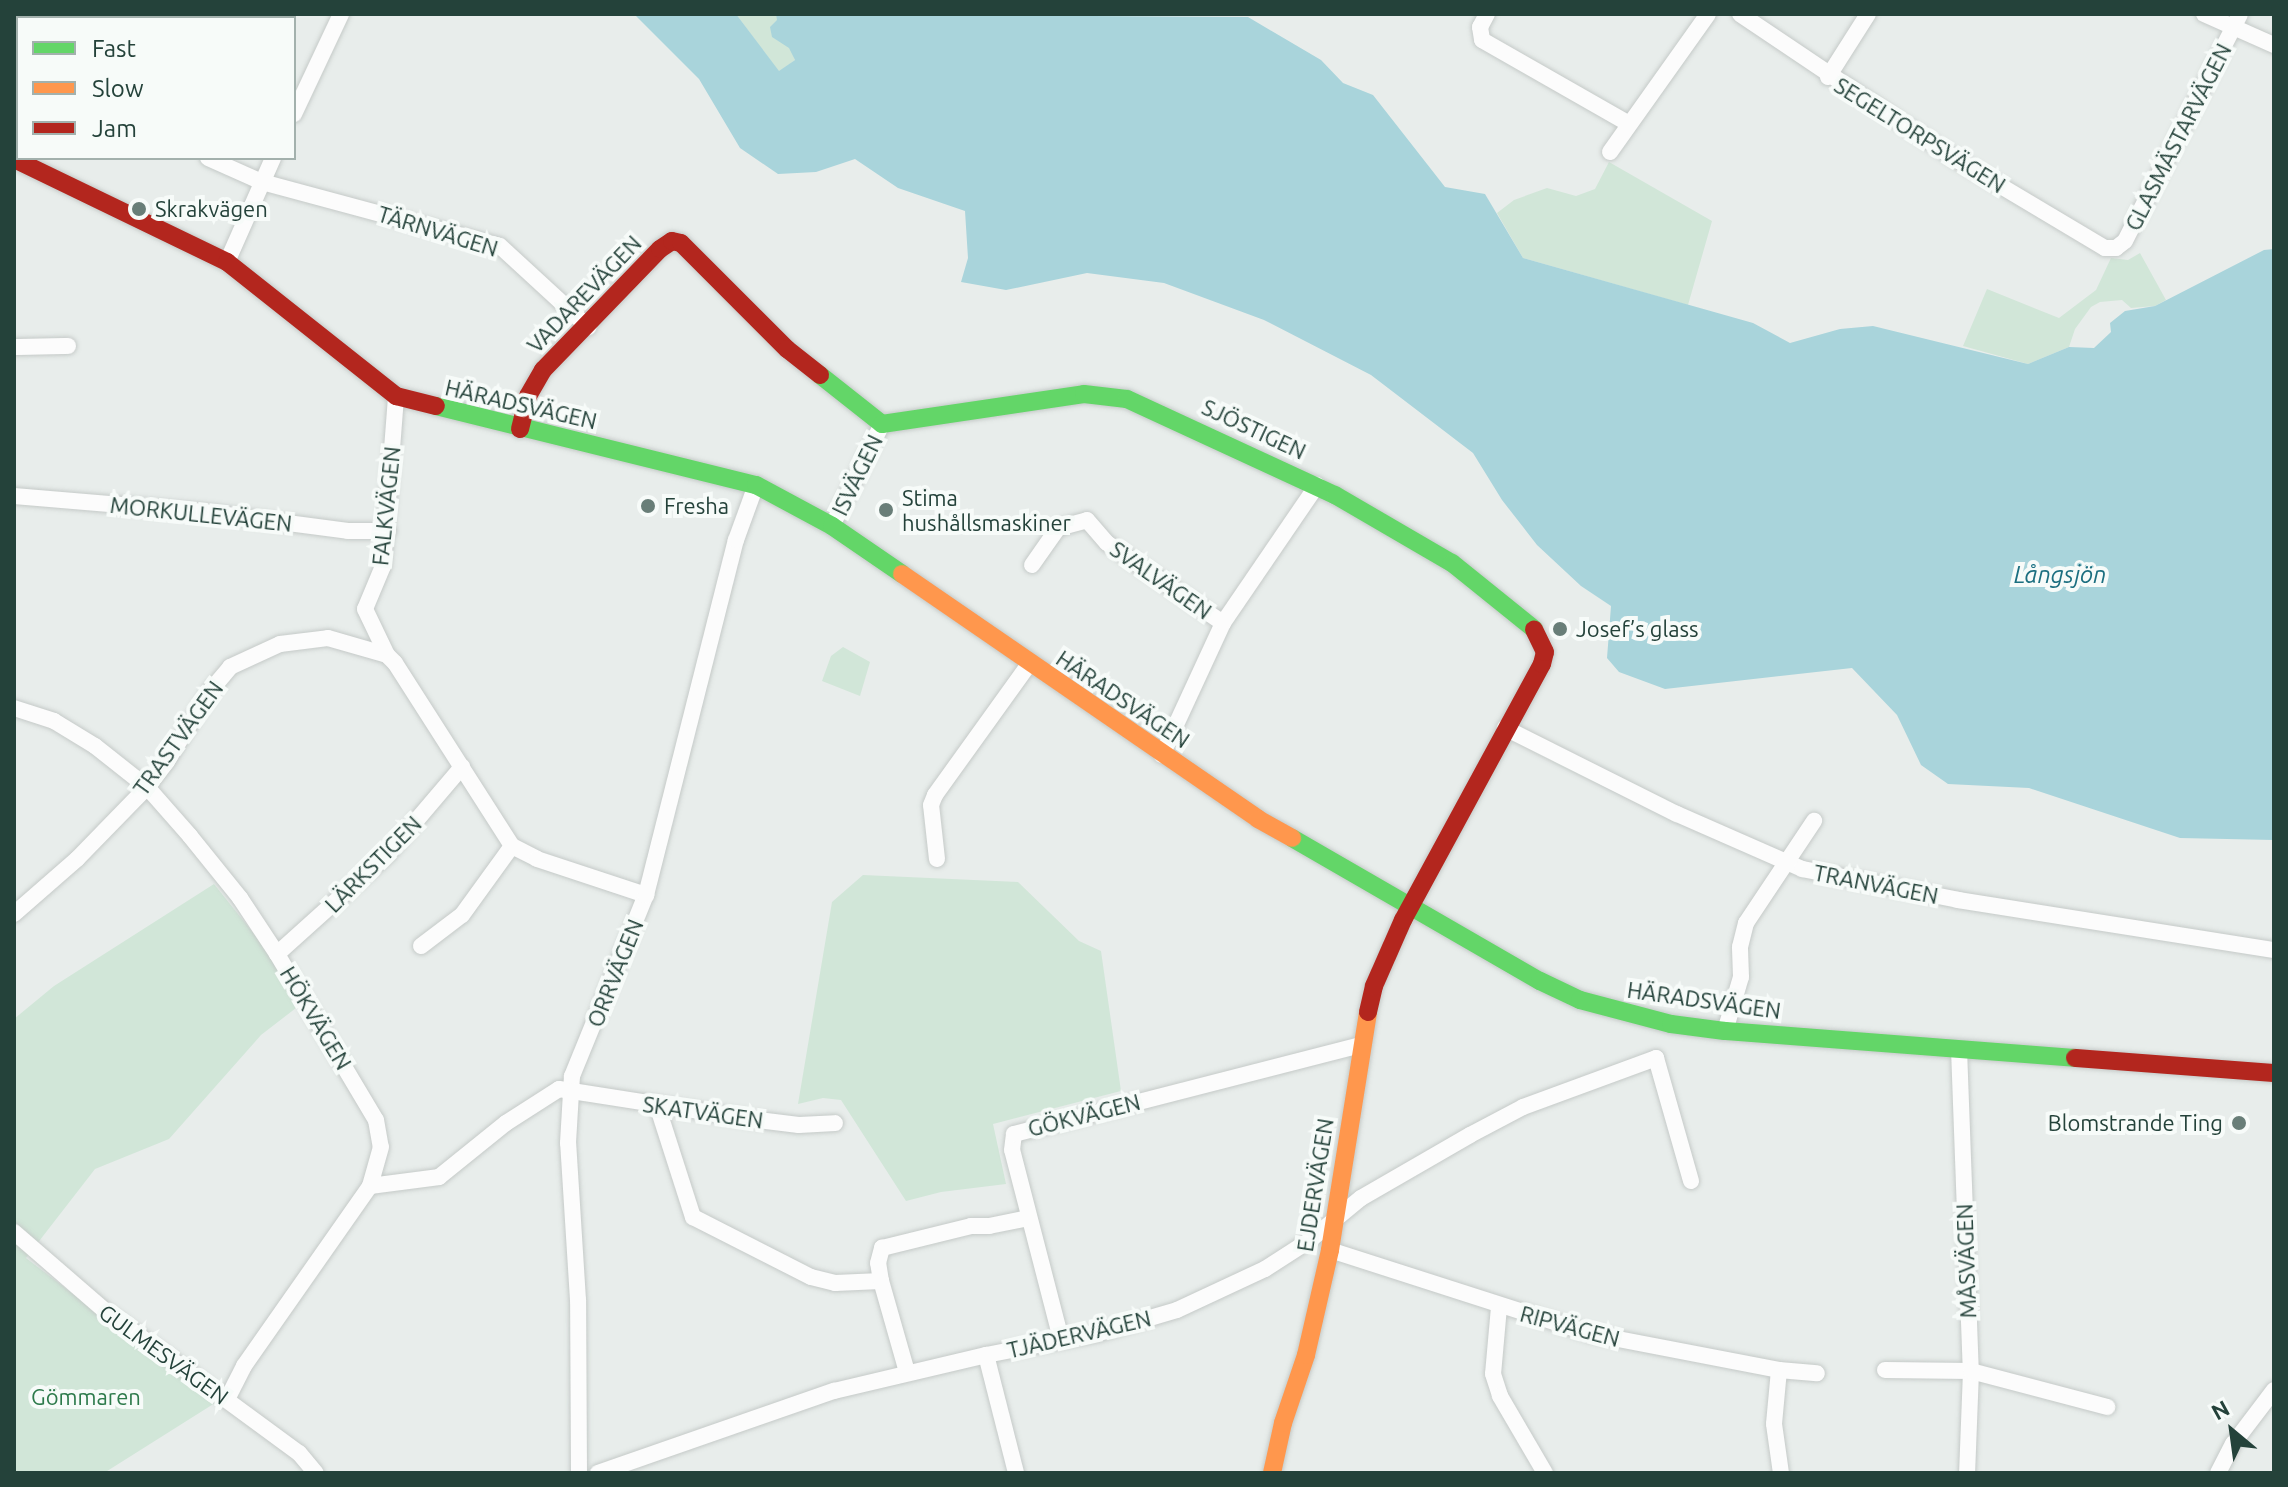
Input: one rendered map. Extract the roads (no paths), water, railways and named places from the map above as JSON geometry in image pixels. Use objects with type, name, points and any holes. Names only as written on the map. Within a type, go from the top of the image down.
[{"type":"street","points":[[296,110],[341,14]]},
{"type":"street","points":[[1487,14],[1480,27],[1482,40],[1629,124]]},
{"type":"street","points":[[1610,152],[1708,14]]},
{"type":"street","name":"SEGELTORPSVÄGEN","points":[[1740,14],[1828,77],[1959,161],[2105,248]]},
{"type":"street","points":[[1828,77],[1868,14]]},
{"type":"street","points":[[2204,14],[2237,20],[2274,45]]},
{"type":"street","name":"GLASMÄSTARVÄGEN","points":[[2105,248],[2116,248],[2125,241],[2237,20]]},
{"type":"street","name":"HÄRADSVÄGEN","points":[[16,160],[227,262],[396,396],[756,485],[832,526],[1258,819],[1540,981],[1580,1000],[1618,1013],[1725,1031],[2274,1073]]},
{"type":"street","points":[[212,160],[262,182]]},
{"type":"street","points":[[227,262],[272,160]]},
{"type":"street","name":"TÄRNVÄGEN","points":[[262,182],[500,246],[588,327]]},
{"type":"street","name":"VADAREVÄGEN","points":[[520,429],[528,396],[543,370],[588,327],[660,249],[672,241],[681,243],[787,349],[882,424]]},
{"type":"street","points":[[14,347],[68,346]]},
{"type":"street","name":"SJÖSTIGEN","points":[[882,424],[1107,394],[1155,410],[1317,485],[1452,563],[1538,632],[1545,652],[1542,664],[1505,728],[1412,908]]},
{"type":"street","name":"FALKVÄGEN","points":[[387,655],[365,609],[383,566],[396,396]]},
{"type":"street","name":"ISVÄGEN","points":[[832,526],[882,424]]},
{"type":"street","name":"ORRVÄGEN","points":[[579,1473],[578,1300],[568,1143],[572,1076],[646,895],[736,540],[756,485]]},
{"type":"street","name":"SVALVÄGEN","points":[[1162,755],[1223,623],[1317,485]]},
{"type":"street","name":"MORKULLEVÄGEN","points":[[14,496],[204,512],[348,531],[388,531]]},
{"type":"street","name":"SVALVÄGEN","points":[[1032,565],[1058,528],[1087,520],[1107,543],[1223,623]]},
{"type":"street","name":"TRASTVÄGEN","points":[[14,914],[77,859],[147,787],[211,690],[230,667],[280,644],[328,638],[387,655]]},
{"type":"street","points":[[387,655],[403,673],[512,846],[537,859],[646,895]]},
{"type":"street","points":[[937,859],[931,805],[935,795],[1029,664]]},
{"type":"street","name":"HÖKVÄGEN","points":[[14,708],[54,721],[95,746],[147,787],[240,898],[376,1120],[381,1147],[370,1186],[244,1366],[227,1399]]},
{"type":"street","name":"TRANVÄGEN","points":[[1505,728],[1785,863],[1850,881],[2274,950]]},
{"type":"street","name":"LÄRKSTIGEN","points":[[277,954],[387,855],[462,767]]},
{"type":"street","points":[[1725,1031],[1741,977],[1740,947],[1746,923],[1814,821]]},
{"type":"street","points":[[421,946],[462,915],[512,846]]},
{"type":"street","name":"EJDERVÄGEN","points":[[1272,1473],[1283,1423],[1306,1355],[1330,1250],[1360,1045],[1374,986],[1394,937],[1412,908]]},
{"type":"street","name":"GÖKVÄGEN","points":[[1061,1339],[1011,1141],[1023,1129],[1360,1045]]},
{"type":"street","name":"MÅSVÄGEN","points":[[1959,1049],[1971,1371],[1967,1473]]},
{"type":"street","name":"TJÄDERVÄGEN","points":[[598,1473],[794,1403],[907,1372],[1151,1319],[1219,1292],[1265,1269],[1310,1240],[1361,1198],[1523,1107],[1656,1058],[1691,1181]]},
{"type":"street","points":[[370,1186],[439,1177],[550,1092],[559,1089],[572,1094]]},
{"type":"street","name":"SKATVÄGEN","points":[[572,1094],[786,1124],[835,1123]]},
{"type":"street","points":[[657,1105],[693,1217],[811,1277],[835,1283],[881,1281]]},
{"type":"street","points":[[907,1372],[881,1281],[878,1263],[882,1248],[892,1243],[1029,1218]]},
{"type":"street","name":"GULMESVÄGEN","points":[[14,1232],[175,1366],[227,1399],[299,1453],[316,1473]]},
{"type":"street","name":"RIPVÄGEN","points":[[1330,1250],[1499,1307],[1592,1334],[1779,1370],[1817,1373]]},
{"type":"street","points":[[1499,1307],[1493,1374],[1500,1396],[1545,1473]]},
{"type":"street","points":[[986,1355],[1016,1473]]},
{"type":"street","points":[[1779,1370],[1774,1424],[1781,1473]]},
{"type":"street","points":[[1885,1370],[1971,1371],[2107,1407]]},
{"type":"street","points":[[2218,1473],[2233,1444],[2274,1390]]},
{"type":"water","name":"Långsjön","points":[[634,14],[736,14],[779,71],[795,60],[789,48],[772,37],[770,27],[777,20],[776,14],[1248,17],[1321,60],[1343,83],[1373,95],[1445,187],[1485,194],[1523,258],[1753,323],[1790,343],[1840,329],[1873,326],[2028,364],[2069,347],[2094,348],[2111,332],[2110,323],[2125,311],[2155,306],[2264,250],[2274,249],[2274,840],[2180,838],[2029,788],[1948,784],[1921,765],[1897,715],[1852,668],[1665,689],[1619,672],[1607,658],[1611,606],[1581,586],[1537,545],[1502,500],[1473,453],[1371,375],[1264,320],[1164,283],[1087,273],[1006,290],[961,282],[968,258],[965,211],[898,188],[855,159],[816,172],[778,174],[740,148],[699,79]]},
{"type":"place","name":"Skrakvägen","points":[[139,209]]},
{"type":"place","name":"Fresha","points":[[648,506]]},
{"type":"place","name":"Stima hushållsmaskiner","points":[[886,510]]},
{"type":"place","name":"Josef’s glass","points":[[1560,629]]},
{"type":"place","name":"Blomstrande Ting","points":[[2239,1123]]},
{"type":"park label","name":"Gömmaren","points":[[86,1397]]}]
